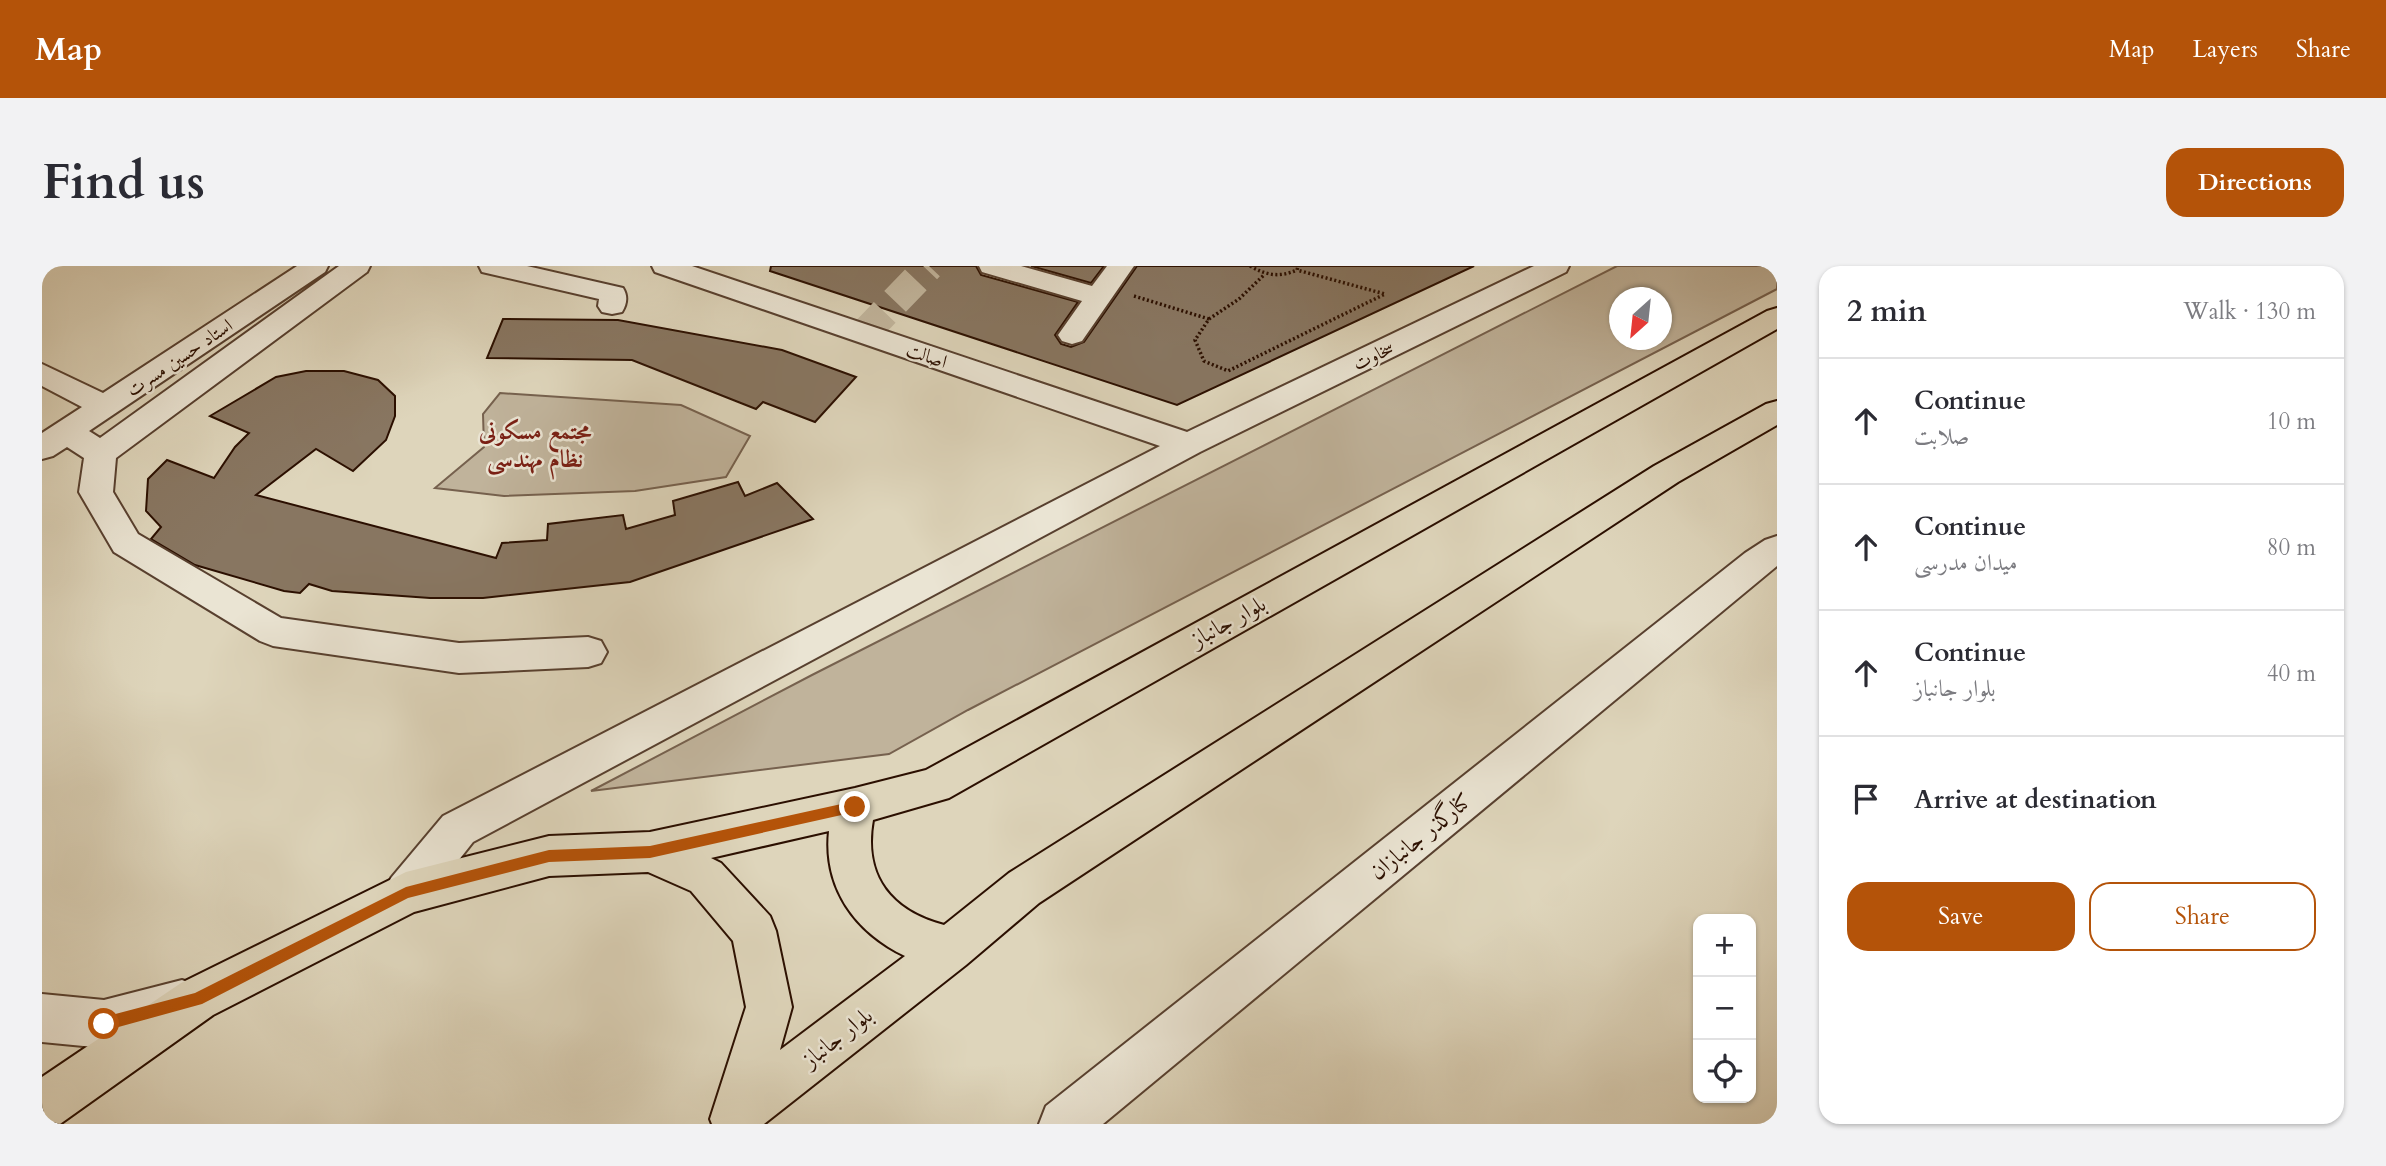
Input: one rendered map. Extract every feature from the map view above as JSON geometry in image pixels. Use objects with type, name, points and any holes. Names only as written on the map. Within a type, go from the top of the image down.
[{"type":"main road","name":"بلوار جانباز","points":[[42,1106],[197,999],[406,893],[549,856],[650,852],[855,807],[935,785],[1777,317]]},
{"type":"main road","name":"بلوار جانباز","points":[[735,1118],[1024,888],[1666,474],[1777,411]]},
{"type":"main road","points":[[855,807],[849,828],[848,849],[852,871],[861,893],[873,910],[907,936],[950,949]]},
{"type":"main road","points":[[650,852],[706,877],[754,931],[769,1007],[735,1118]]},
{"type":"street","name":"استاد حسین مسرت","points":[[54,440],[315,266]]},
{"type":"street","points":[[357,266],[101,453],[96,492],[126,543],[273,631],[459,658],[588,652]]},
{"type":"street","points":[[492,266],[613,294],[612,306]]},
{"type":"street","name":"اصالت","points":[[664,266],[1189,444]]},
{"type":"street","points":[[992,266],[1109,284],[1072,335]]},
{"type":"street","name":"سخاوت","points":[[406,893],[458,829],[1189,444],[1556,266]]},
{"type":"street","points":[[42,374],[105,406]]},
{"type":"street","points":[[54,440],[101,453]]},
{"type":"street","name":"کنارگذر جانبازان","points":[[1065,1124],[1770,560]]},
{"type":"street","points":[[42,1018],[104,1024],[197,999]]},
{"type":"path","points":[[1250,266],[1264,275],[1284,276],[1297,268],[1385,294],[1228,371],[1204,361],[1195,340],[1209,319],[1239,299],[1264,275]]},
{"type":"path","points":[[1109,284],[1209,319]]},
{"type":"shaded area","points":[[1617,266],[1777,266],[1777,289],[1672,344],[1672,287],[1609,287],[1609,350],[1660,350],[968,710],[889,754],[591,791],[812,675]]},
{"type":"shaded area","points":[[500,393],[681,405],[750,436],[726,477],[635,491],[504,496],[435,488],[484,447],[483,414]]},
{"type":"building","points":[[771,266],[976,266],[981,275],[1078,302],[1055,335],[1061,344],[1071,347],[1084,342],[1137,266],[1474,266],[1177,405],[770,271]]},
{"type":"building","points":[[1031,266],[1104,266],[1091,283]]},
{"type":"building","points":[[503,319],[618,320],[782,350],[856,377],[815,422],[763,402],[756,409],[632,360],[487,358]]},
{"type":"building","points":[[306,371],[344,371],[378,380],[395,396],[395,416],[386,440],[353,471],[316,449],[256,495],[496,558],[502,543],[547,540],[548,524],[623,515],[626,529],[675,515],[673,501],[738,482],[745,496],[777,483],[813,519],[630,582],[483,598],[430,598],[332,591],[309,584],[300,593],[284,591],[195,565],[151,539],[161,527],[146,511],[148,479],[167,460],[214,478],[235,447],[249,433],[210,416],[276,377]]},
{"type":"tunnel","points":[[864,334],[929,266]]},
{"type":"district","name":"مجتمع مسکونی نظام مهندسی","points":[[535,445]]},
{"type":"route","points":[[104,1024],[197,999],[406,893],[549,856],[650,852],[855,807]]}]
